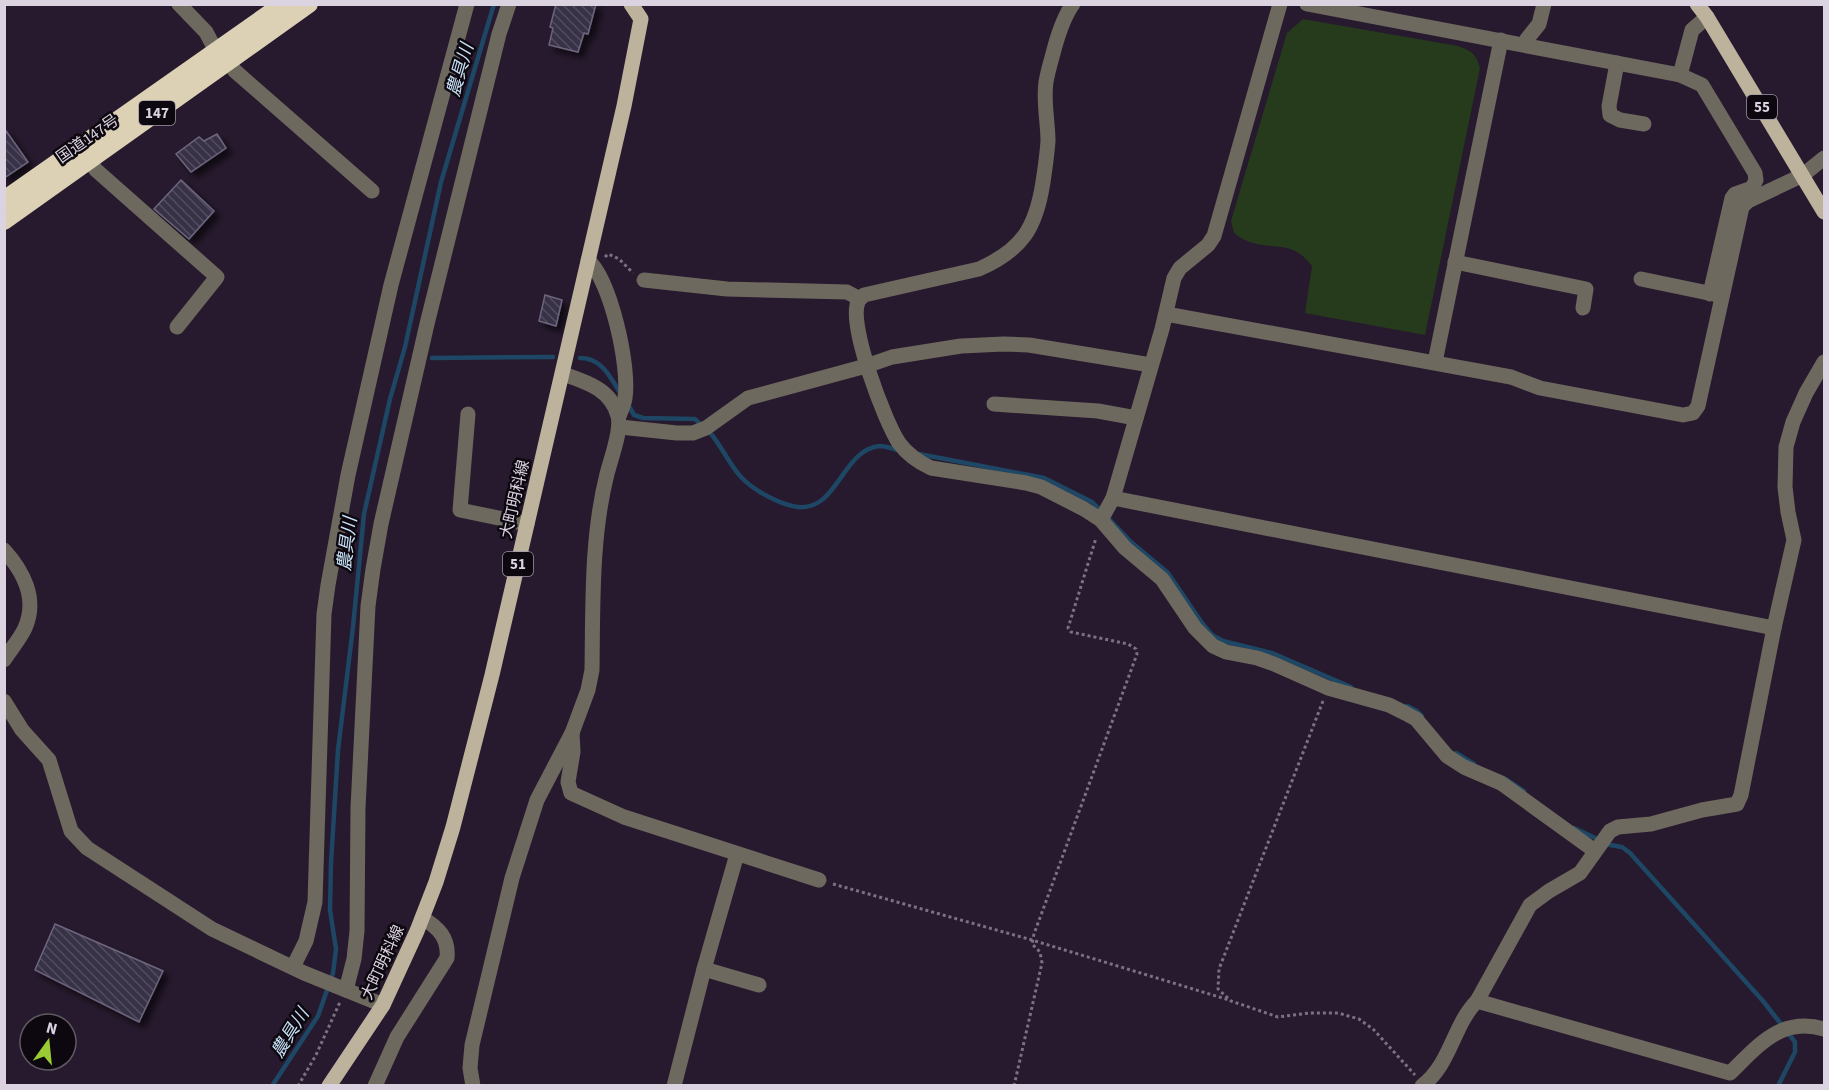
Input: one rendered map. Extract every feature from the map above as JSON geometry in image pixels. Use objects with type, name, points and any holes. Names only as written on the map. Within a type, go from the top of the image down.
[{"type":"highway","name":"国道147号","points":[[4,221],[89,160],[222,56],[283,4]]},
{"type":"highway","name":"国道147号","points":[[4,200],[222,56],[309,4]]},
{"type":"main road","name":"大町明科線","points":[[328,1086],[383,1005],[422,918],[453,827],[492,675],[563,374],[595,260],[643,12],[631,4]]},
{"type":"main road","name":"55","points":[[1697,4],[1824,212]]},
{"type":"street","points":[[179,4],[206,32],[222,56],[236,71],[372,190]]},
{"type":"street","points":[[298,970],[315,902],[324,614],[342,508],[391,285],[467,4]]},
{"type":"street","points":[[344,989],[354,959],[357,931],[359,796],[368,606],[373,569],[381,524],[427,324],[499,34],[509,4]]},
{"type":"street","points":[[1073,4],[1059,32],[1046,83],[1048,143],[1045,167],[1040,203],[1026,236],[1015,248],[997,261],[979,268],[864,295],[857,304],[856,318],[866,366],[897,440],[919,463],[931,468],[1026,483],[1063,497],[1101,520],[1125,548],[1162,579],[1195,628],[1213,646],[1226,652],[1274,664],[1328,688],[1389,705],[1416,719],[1447,756],[1464,767],[1501,783],[1595,851]]},
{"type":"street","points":[[1101,520],[1113,498],[1166,314],[1174,278],[1180,268],[1214,236],[1280,4]]},
{"type":"street","points":[[1166,314],[1511,377],[1540,388],[1683,415],[1693,413],[1698,406],[1732,198],[1735,194],[1752,188],[1756,180],[1755,173],[1702,85],[1680,75],[1307,4]]},
{"type":"street","points":[[1525,44],[1539,24],[1544,4]]},
{"type":"street","points":[[1680,75],[1692,30],[1707,17]]},
{"type":"street","points":[[1435,363],[1502,40]]},
{"type":"street","points":[[1617,63],[1608,106],[1610,115],[1620,120],[1644,124]]},
{"type":"street","points":[[1716,295],[1742,207],[1748,201],[1803,175],[1824,158]]},
{"type":"street","points":[[89,160],[96,170],[217,277],[177,327]]},
{"type":"street","points":[[473,1086],[470,1068],[472,1045],[512,878],[537,800],[572,733],[588,690],[592,670],[597,528],[604,485],[625,398],[626,377],[606,286],[595,266],[595,260]]},
{"type":"street","points":[[1455,262],[1586,289],[1583,308]]},
{"type":"street","points":[[1641,279],[1716,295]]},
{"type":"street","points":[[645,280],[727,289],[847,292],[860,299]]},
{"type":"street","points":[[619,422],[677,433],[693,432],[706,428],[748,398],[892,357],[930,350],[1004,344],[1151,364]]},
{"type":"street","points":[[1419,1081],[1430,1080],[1441,1066],[1468,1010],[1477,1001],[1530,905],[1580,873],[1610,831],[1618,827],[1651,824],[1702,810],[1737,804],[1741,795],[1794,540],[1785,487],[1786,447],[1793,422],[1824,362]]},
{"type":"street","points":[[563,374],[591,384],[612,399],[619,422]]},
{"type":"street","points":[[994,404],[1098,411],[1136,418]]},
{"type":"street","points":[[468,414],[460,510],[527,524]]},
{"type":"street","points":[[1113,498],[1774,628]]},
{"type":"street","points":[[4,550],[23,574],[30,604],[25,629],[4,660]]},
{"type":"street","points":[[4,701],[22,730],[49,760],[68,822],[76,839],[87,848],[212,928],[298,970],[383,1005]]},
{"type":"street","points":[[572,733],[573,752],[568,782],[571,792],[624,817],[819,880]]},
{"type":"street","points":[[674,1086],[737,854]]},
{"type":"street","points":[[375,1086],[397,1037],[447,958],[448,946],[442,933],[422,918]]},
{"type":"street","points":[[704,969],[759,985]]},
{"type":"street","points":[[1477,1001],[1730,1073],[1762,1041],[1783,1028],[1811,1025],[1824,1029]]},
{"type":"path","points":[[595,260],[608,254],[619,259],[637,277],[645,280]]},
{"type":"path","points":[[1014,1086],[1042,963],[1042,957],[1032,940],[1137,654],[1136,649],[1128,644],[1071,632],[1068,628],[1096,544],[1101,520]]},
{"type":"path","points":[[1231,1001],[1218,989],[1219,969],[1328,688]]},
{"type":"path","points":[[819,880],[1032,940],[1278,1017],[1310,1013],[1338,1013],[1359,1019],[1373,1029],[1419,1081]]},
{"type":"path","points":[[298,1086],[316,1055],[344,989]]},
{"type":"green space","points":[[1303,19],[1458,46],[1472,53],[1477,59],[1480,68],[1425,335],[1305,313],[1312,266],[1305,258],[1290,249],[1256,244],[1234,233],[1231,221],[1287,33]]},
{"type":"building","points":[[556,4],[596,4],[588,34],[584,33],[578,52],[549,45],[553,28],[550,27]]},
{"type":"building","points":[[4,128],[28,162],[4,178]]},
{"type":"building","points":[[217,134],[226,148],[191,172],[176,154],[199,137],[204,141]]},
{"type":"building","points":[[181,180],[214,211],[189,239],[154,209]]},
{"type":"building","points":[[545,295],[562,300],[556,326],[539,321]]},
{"type":"building","points":[[55,924],[163,971],[139,1022],[35,970]]},
{"type":"waterway","name":"農具川","points":[[272,1086],[318,1016],[333,973],[336,949],[330,910],[331,863],[338,750],[364,514],[390,399],[405,347],[441,182],[494,4]]},
{"type":"waterway","points":[[432,358],[553,357]]},
{"type":"waterway","points":[[580,358],[600,365],[621,394]]},
{"type":"waterway","points":[[627,403],[634,415],[643,418],[695,419],[712,435],[746,482],[760,492],[791,506],[811,506],[822,500],[857,457],[867,450],[880,446],[899,450]]},
{"type":"waterway","points":[[919,454],[1044,478],[1092,502],[1102,512]]},
{"type":"waterway","points":[[1110,520],[1131,542],[1168,573],[1212,635],[1223,641],[1272,653],[1351,687]]},
{"type":"waterway","points":[[1407,706],[1422,716]]},
{"type":"waterway","points":[[1456,753],[1474,764]]},
{"type":"waterway","points":[[1506,779],[1524,791]]},
{"type":"waterway","points":[[1574,828],[1610,845],[1622,847],[1630,853],[1763,1001],[1795,1042],[1795,1052],[1778,1086]]}]
